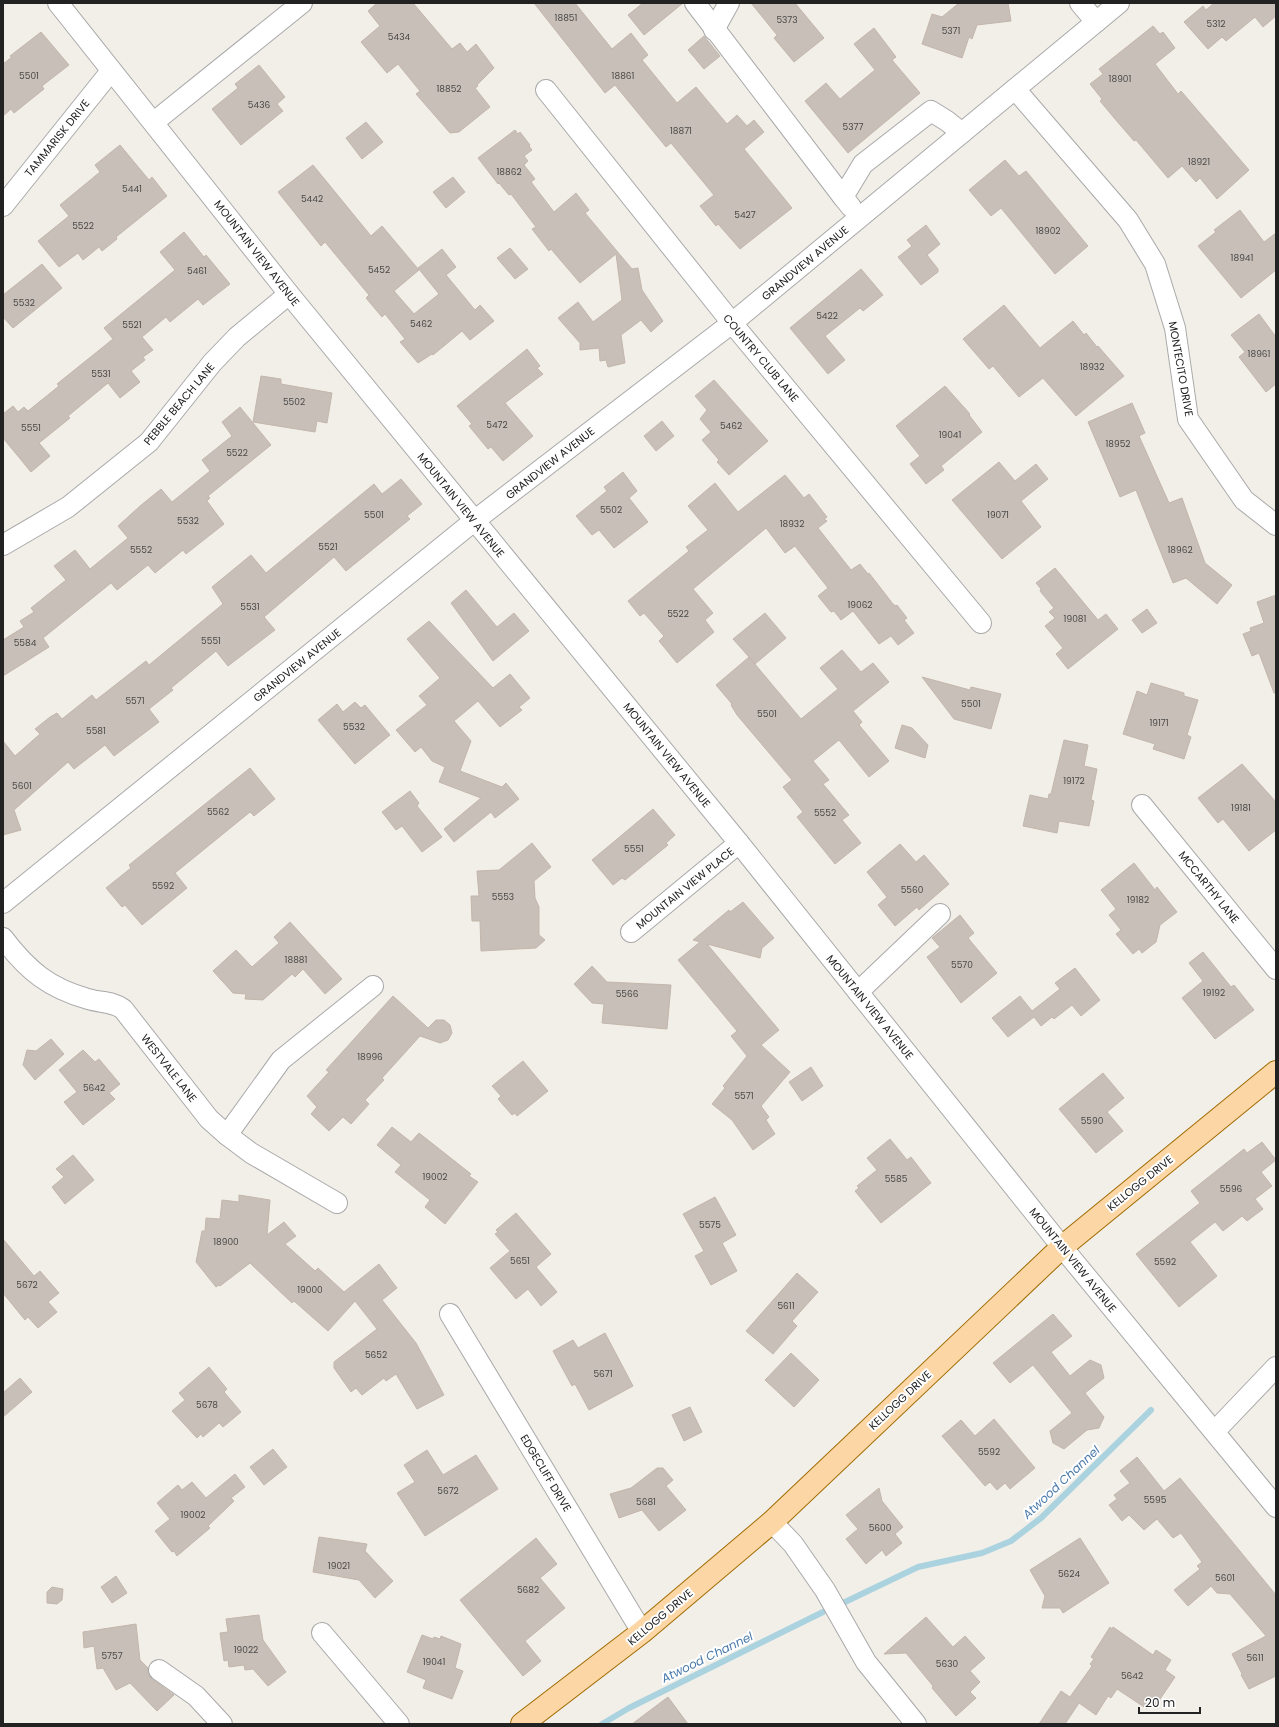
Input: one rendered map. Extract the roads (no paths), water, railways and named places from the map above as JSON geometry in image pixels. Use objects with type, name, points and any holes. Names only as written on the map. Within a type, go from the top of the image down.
[{"type":"main road","name":"KELLOGG DRIVE","points":[[522,1724],[642,1632],[772,1522],[1062,1246],[1276,1072]]},
{"type":"street","name":"MOUNTAIN VIEW AVENUE","points":[[58,3],[110,71],[154,122],[289,294],[739,843],[1062,1246],[1276,1507]]},
{"type":"street","points":[[154,122],[302,3]]},
{"type":"street","points":[[695,3],[714,30],[860,217]]},
{"type":"street","points":[[714,30],[729,3]]},
{"type":"street","points":[[1080,3],[1096,22]]},
{"type":"street","name":"GRANDVIEW AVENUE","points":[[3,903],[474,521],[732,323],[1119,3]]},
{"type":"street","name":"TAMMARISK DRIVE","points":[[3,206],[110,71]]},
{"type":"street","name":"MONTECITO DRIVE","points":[[1015,89],[1128,220],[1155,264],[1175,328],[1188,419],[1244,500],[1276,525]]},
{"type":"street","name":"COUNTRY CLUB LANE","points":[[546,90],[732,323],[981,623]]},
{"type":"street","points":[[843,197],[863,164],[931,111],[962,133]]},
{"type":"street","name":"PEBBLE BEACH LANE","points":[[3,545],[68,507],[149,442],[217,358],[237,337],[289,294]]},
{"type":"street","name":"MCCARTHY LANE","points":[[1142,805],[1276,969]]},
{"type":"street","name":"MOUNTAIN VIEW PLACE","points":[[631,932],[739,843]]},
{"type":"street","points":[[858,992],[940,914]]},
{"type":"street","name":"WESTVALE LANE","points":[[3,938],[14,954],[36,975],[59,989],[92,1000],[116,1004],[123,1009],[210,1119],[227,1135],[251,1153],[336,1203]]},
{"type":"street","points":[[227,1135],[281,1060],[373,986]]},
{"type":"street","name":"EDGECLIFF DRIVE","points":[[450,1314],[642,1632]]},
{"type":"street","points":[[1215,1431],[1276,1367]]},
{"type":"street","points":[[772,1522],[797,1549],[825,1590],[866,1662],[916,1724]]},
{"type":"street","points":[[322,1633],[399,1724]]},
{"type":"street","points":[[159,1670],[196,1696],[222,1724]]},
{"type":"waterway","name":"Atwood Channel","points":[[843,1603],[918,1567],[982,1553],[1011,1541],[1041,1518],[1151,1410]]},
{"type":"waterway","name":"Atwood Channel","points":[[602,1724],[629,1708],[823,1612]]}]
